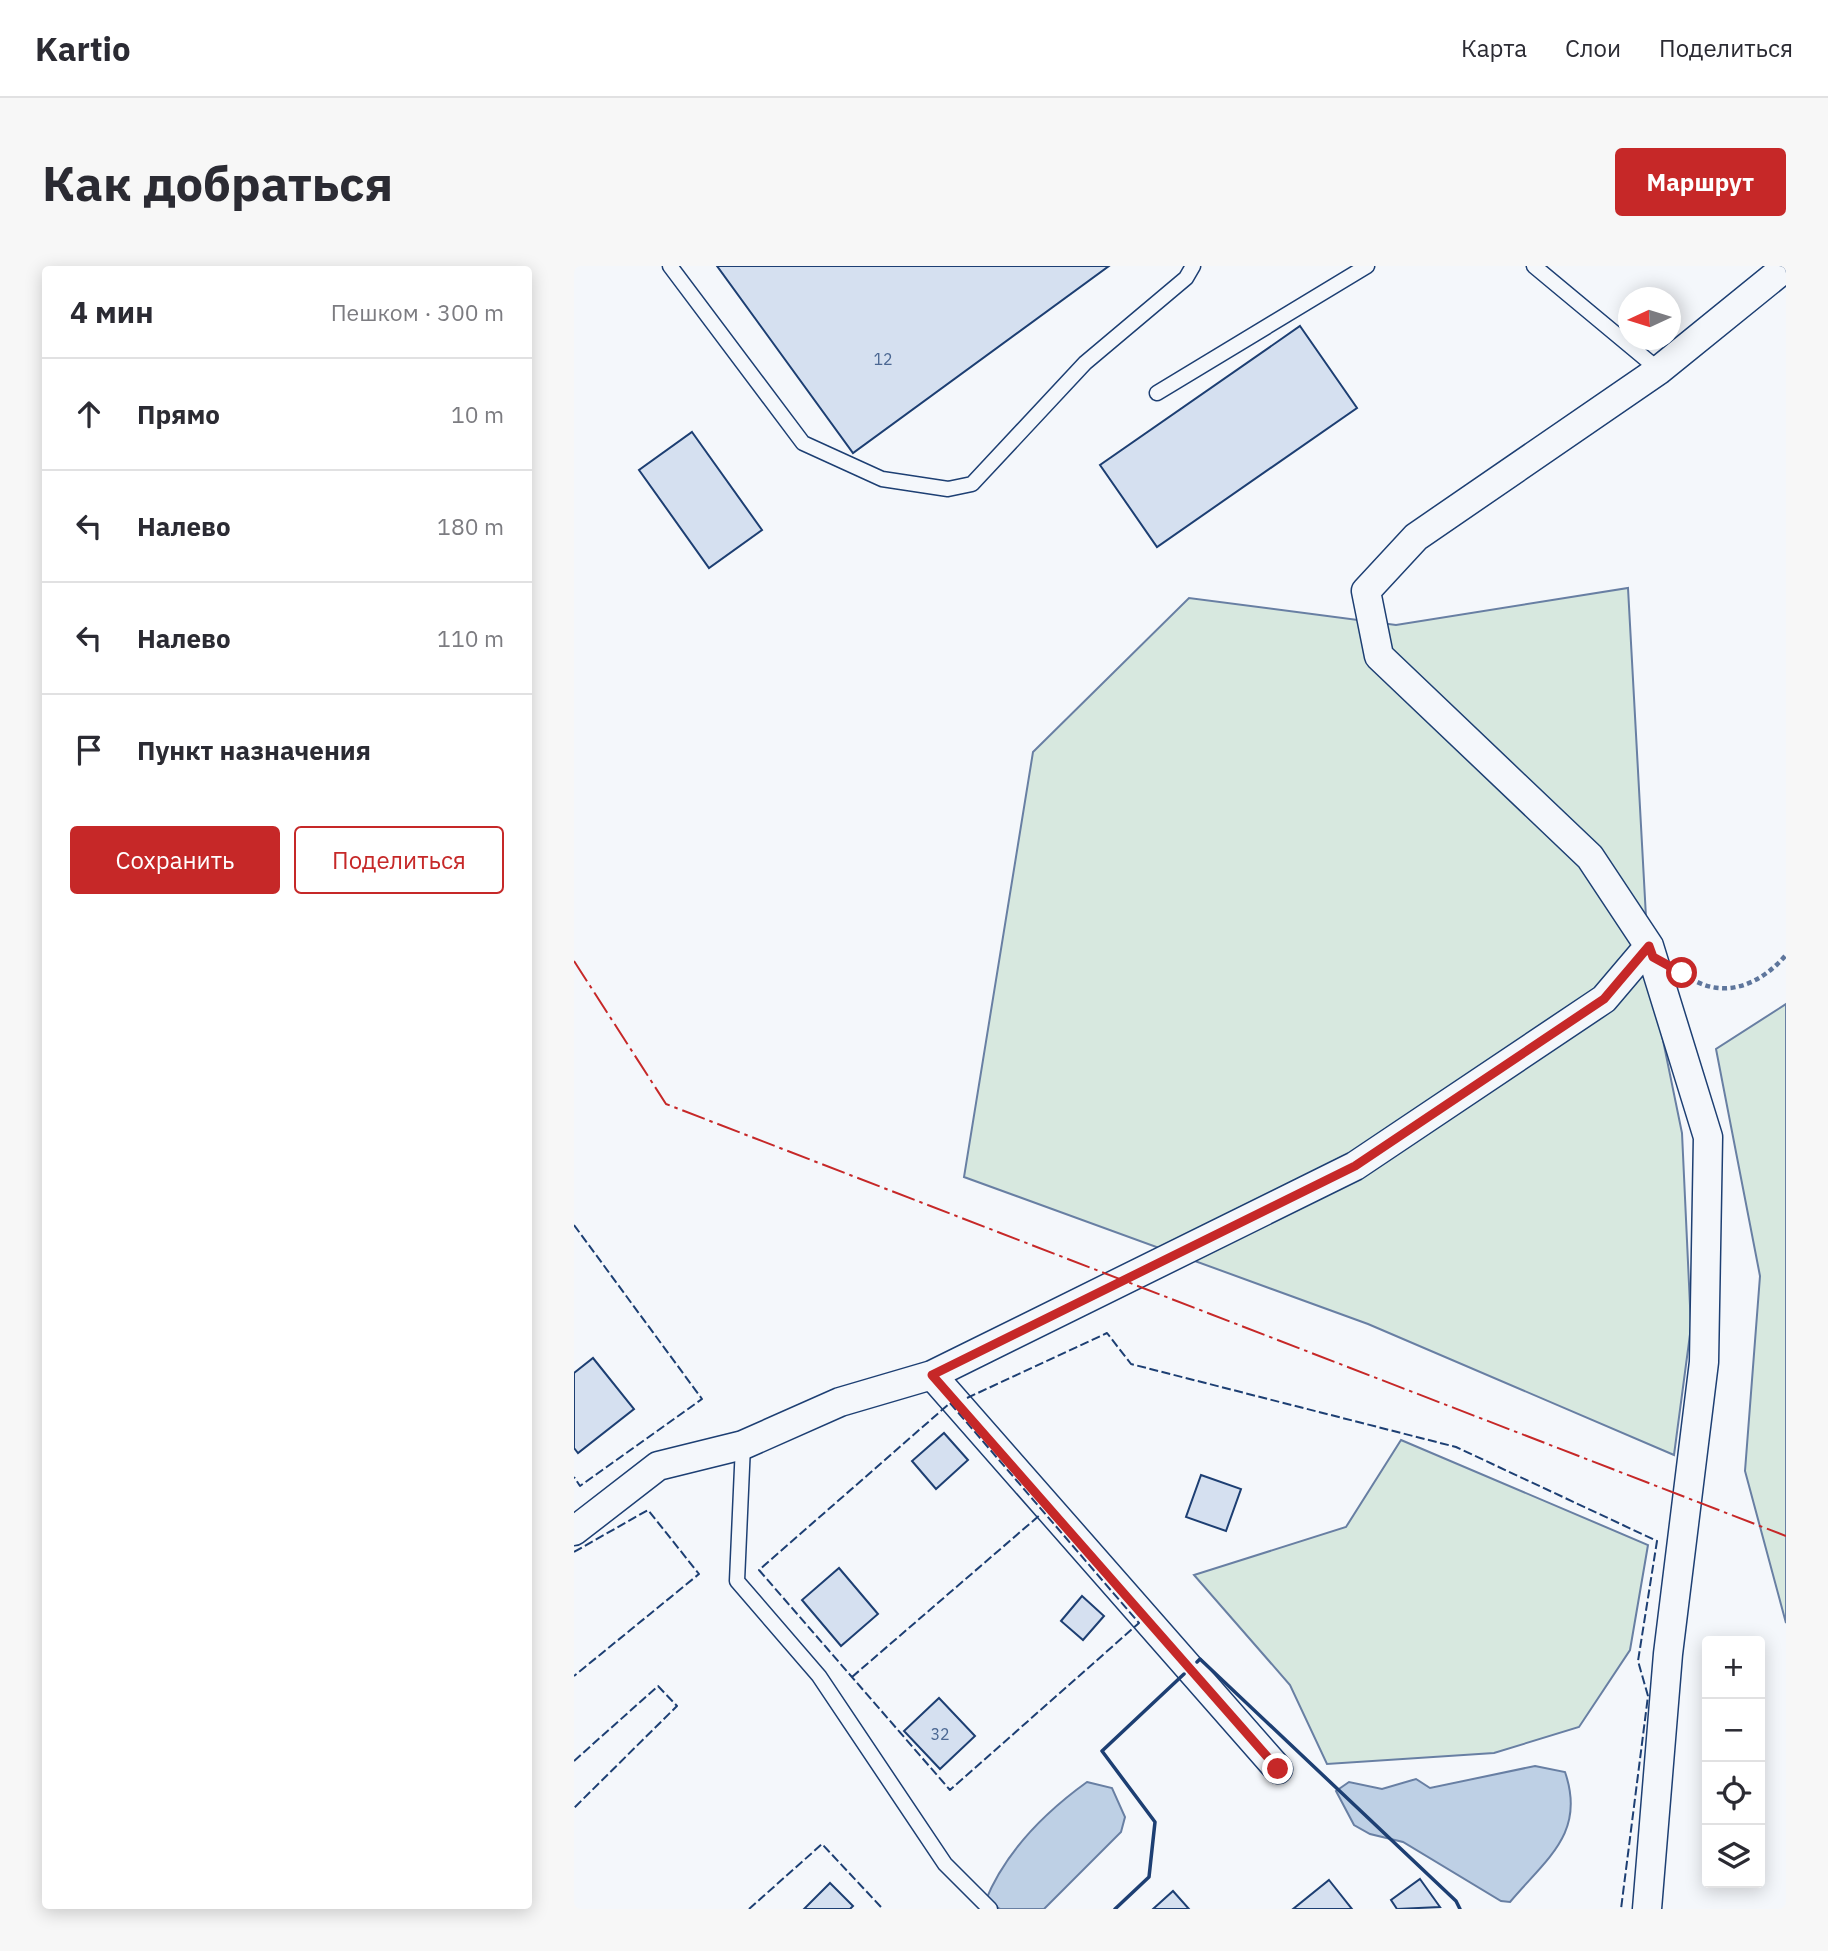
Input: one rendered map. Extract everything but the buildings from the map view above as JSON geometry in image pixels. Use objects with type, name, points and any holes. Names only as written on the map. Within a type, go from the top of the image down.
[{"type":"street","points":[[1647,1909],[1668,1654],[1704,1362],[1708,1137],[1651,951],[1590,857],[1379,656],[1366,591],[1416,537],[1659,370],[1786,267]]},
{"type":"street","points":[[574,1531],[658,1466],[743,1445],[840,1402],[932,1375],[1355,1166],[1604,999],[1651,951]]},
{"type":"street","points":[[932,1375],[1278,1769]]},
{"type":"lane","points":[[670,266],[803,443],[882,479],[948,489],[972,484],[1084,363],[1185,278],[1193,266]]},
{"type":"lane","points":[[1157,393],[1367,266]]},
{"type":"lane","points":[[1534,266],[1659,370]]},
{"type":"lane","points":[[743,1445],[737,1581],[819,1676],[946,1864],[990,1909]]},
{"type":"path","points":[[1651,951],[1706,988],[1738,989],[1773,970],[1786,955]]},
{"type":"shaded area","points":[[1628,588],[1649,972],[1682,1133],[1691,1327],[1674,1455],[1368,1324],[964,1177],[1033,752],[1189,598],[1396,625]]},
{"type":"shaded area","points":[[1786,1004],[1786,1623],[1745,1471],[1760,1276],[1716,1049]]},
{"type":"shaded area","points":[[1401,1440],[1648,1545],[1630,1650],[1579,1727],[1494,1753],[1327,1764],[1290,1685],[1194,1575],[1346,1527]]},
{"type":"water","points":[[1535,1766],[1565,1772],[1570,1793],[1570,1812],[1567,1828],[1549,1858],[1510,1902],[1501,1901],[1403,1842],[1370,1834],[1354,1825],[1336,1791],[1349,1782],[1382,1789],[1416,1779],[1430,1788]]},
{"type":"water","points":[[1087,1782],[1112,1788],[1125,1817],[1121,1832],[1044,1909],[1000,1909],[985,1902],[1003,1867],[1027,1835]]},
{"type":"fence","points":[[574,1225],[702,1399],[580,1486],[574,1477]]},
{"type":"fence","points":[[967,1398],[1107,1333],[1131,1364],[1456,1447],[1657,1541],[1638,1661],[1648,1696],[1621,1909]]},
{"type":"fence","points":[[950,1403],[1139,1623],[950,1790],[759,1570],[950,1403]]},
{"type":"fence","points":[[574,1552],[648,1510],[699,1574],[574,1676]]},
{"type":"fence","points":[[852,1677],[1041,1514]]},
{"type":"fence","points":[[574,1761],[658,1686],[677,1706],[574,1808]]},
{"type":"fence","points":[[749,1909],[822,1844],[881,1907],[879,1909]]},
{"type":"wall","points":[[1197,1662],[1200,1659],[1456,1901],[1460,1909]]},
{"type":"wall","points":[[1115,1909],[1149,1877],[1155,1822],[1102,1751],[1184,1674]]},
{"type":"power","points":[[574,961],[666,1104],[1786,1536]]},
{"type":"route","points":[[1278,1769],[932,1375],[1355,1166],[1604,999],[1649,946],[1653,957],[1682,973]]}]
